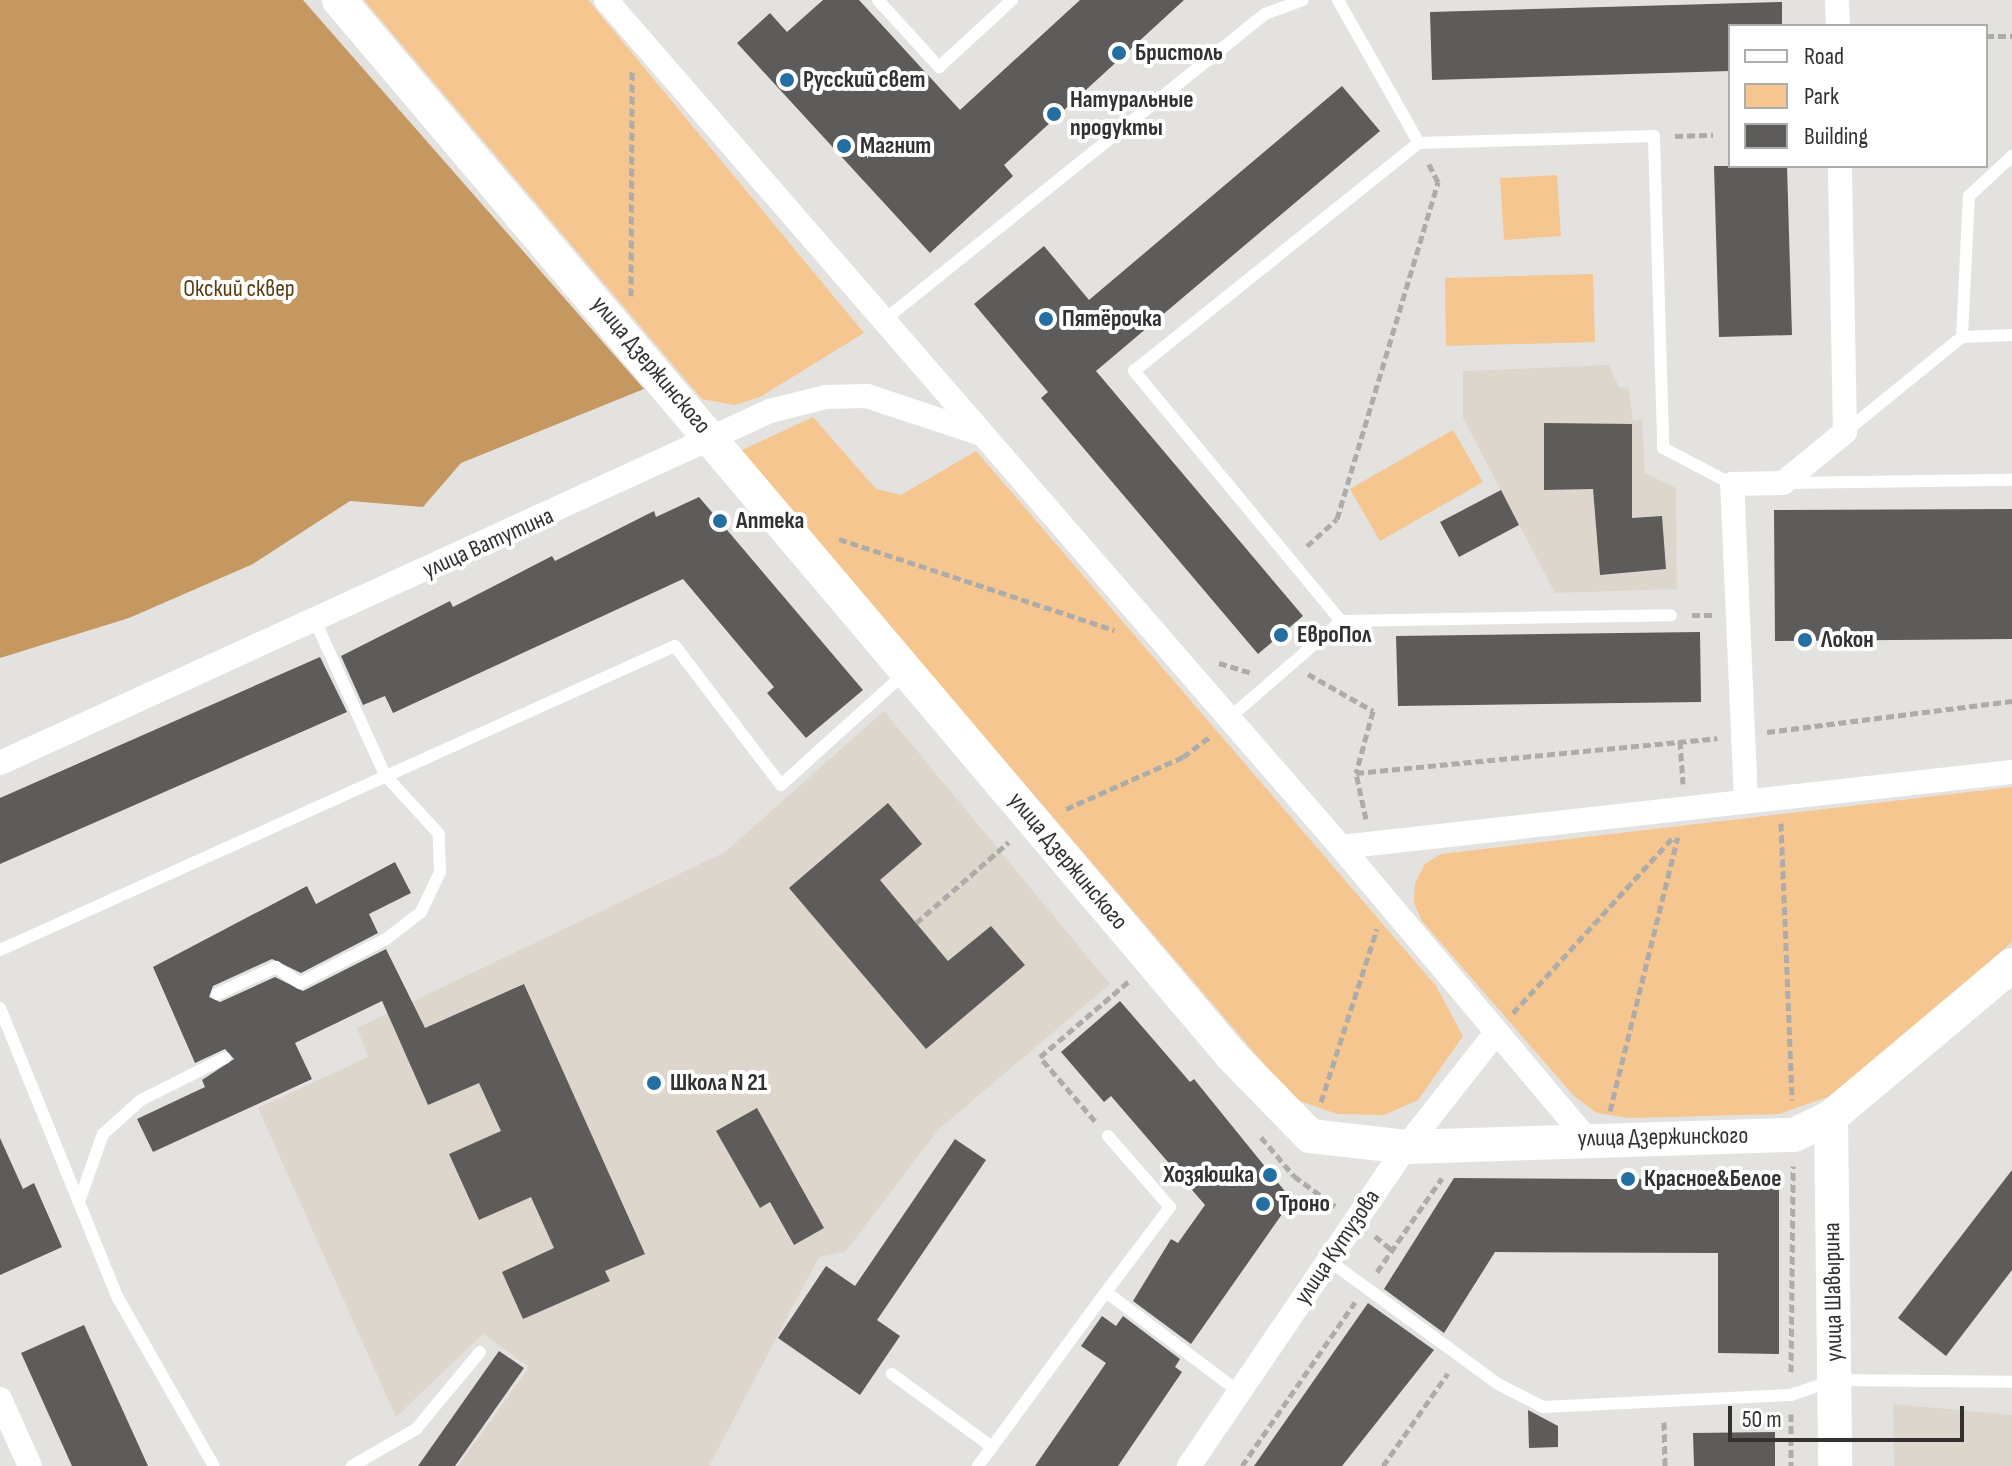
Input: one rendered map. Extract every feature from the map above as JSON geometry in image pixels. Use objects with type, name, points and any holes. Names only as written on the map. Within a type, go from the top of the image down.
[{"type":"street","name":"улица Дзержинского","points":[[339,0],[910,668],[1232,1056],[1310,1136],[1406,1147],[1594,1138],[1794,1135],[1831,1117],[2012,965]]},
{"type":"street","points":[[606,0],[1341,847],[1495,1034],[1594,1138]]},
{"type":"street","points":[[1837,0],[1838,24]]},
{"type":"street","points":[[1746,801],[1732,484],[1783,483],[1845,432],[1840,168]]},
{"type":"street","name":"улица Ватутина","points":[[0,763],[715,440],[770,411],[826,397],[867,396],[985,436]]},
{"type":"street","points":[[1341,847],[2012,772]]},
{"type":"street","name":"улица Кутузова","points":[[1189,1466],[1406,1147],[1495,1034]]},
{"type":"street","name":"улица Шавырина","points":[[1831,1117],[1835,1466]]},
{"type":"street","points":[[0,1399],[30,1466]]},
{"type":"lane","points":[[878,0],[939,67],[1012,0]]},
{"type":"lane","points":[[1258,0],[1265,14]]},
{"type":"lane","points":[[883,321],[1265,14],[1303,0]]},
{"type":"lane","points":[[1338,0],[1419,143]]},
{"type":"lane","points":[[1341,621],[1134,371],[1419,143],[1654,136],[1663,448],[1732,484]]},
{"type":"lane","points":[[1962,337],[1969,196],[2012,156]]},
{"type":"lane","points":[[1845,432],[1962,337],[2012,335]]},
{"type":"lane","points":[[1783,483],[2012,480]]},
{"type":"lane","points":[[1228,719],[1341,621],[1671,615]]},
{"type":"lane","points":[[217,994],[276,967],[300,983],[386,939],[421,912],[440,872],[439,834],[385,775],[315,621]]},
{"type":"lane","points":[[0,950],[675,646],[781,785],[910,668]]},
{"type":"lane","points":[[0,1008],[118,1298],[214,1466]]},
{"type":"lane","points":[[79,1202],[103,1134],[141,1100],[225,1058]]},
{"type":"lane","points":[[978,1466],[1170,1207],[1108,1136]]},
{"type":"lane","points":[[1328,1260],[1460,1356],[1543,1407],[1664,1405],[1791,1395],[1834,1380],[2011,1380]]},
{"type":"lane","points":[[1106,1292],[1239,1392]]},
{"type":"lane","points":[[352,1466],[416,1429],[480,1352]]},
{"type":"lane","points":[[892,1374],[992,1447]]},
{"type":"path","points":[[631,341],[635,34]]},
{"type":"path","points":[[1988,36],[2012,36]]},
{"type":"path","points":[[1654,136],[1713,135]]},
{"type":"path","points":[[1291,560],[1337,519],[1438,182],[1419,143]]},
{"type":"path","points":[[783,520],[1273,680],[1309,674],[1373,711],[1356,773]]},
{"type":"path","points":[[1671,615],[1738,614]]},
{"type":"path","points":[[916,923],[1035,822],[1183,757],[1228,719]]},
{"type":"path","points":[[1680,741],[1685,808]]},
{"type":"path","points":[[1495,1034],[1679,831],[1594,1138]]},
{"type":"path","points":[[1108,1136],[1040,1057],[1130,980]]},
{"type":"path","points":[[1778,1163],[1793,1163]]},
{"type":"path","points":[[1242,1466],[1449,1172]]},
{"type":"path","points":[[1383,1466],[1460,1356]]},
{"type":"path","points":[[1664,1405],[1665,1466]]},
{"type":"shaded area","points":[[1609,365],[1619,387],[1629,389],[1633,420],[1642,419],[1645,473],[1676,488],[1677,589],[1555,593],[1463,418],[1463,371]]},
{"type":"shaded area","name":"Школа N 21","points":[[884,711],[1110,984],[939,1129],[845,1252],[819,1257],[709,1466],[458,1466],[529,1367],[483,1334],[396,1417],[258,1108],[368,1057],[357,1028],[725,852]]},
{"type":"shaded area","points":[[1893,1404],[2012,1415],[2012,1466],[1894,1466]]},
{"type":"green space","name":"Окский сквер","points":[[0,0],[303,0],[644,389],[461,463],[423,507],[350,501],[253,564],[129,618],[0,658]]},
{"type":"green space","points":[[364,0],[588,0],[864,333],[760,397],[735,405],[702,399]]},
{"type":"green space","points":[[1557,175],[1561,236],[1504,240],[1500,178]]},
{"type":"green space","points":[[1593,274],[1595,342],[1446,346],[1445,278]]},
{"type":"green space","points":[[813,417],[876,489],[901,495],[976,451],[1436,986],[1463,1036],[1418,1100],[1384,1115],[1337,1114],[1294,1099],[740,451]]},
{"type":"green space","points":[[1453,430],[1483,482],[1380,541],[1350,489]]},
{"type":"green space","points":[[2012,787],[2012,942],[1836,1094],[1779,1114],[1629,1118],[1597,1113],[1574,1096],[1422,921],[1414,903],[1415,883],[1425,864],[1441,854]]},
{"type":"building","points":[[823,0],[859,0],[960,110],[1080,0],[1184,0],[1004,165],[1013,176],[930,253],[737,43],[770,13],[787,32]]},
{"type":"building","points":[[1782,2],[1782,24],[1728,24],[1728,71],[1432,80],[1430,12]]},
{"type":"building","points":[[1342,86],[1380,131],[1096,371],[1303,616],[1258,654],[1041,398],[1048,392],[974,304],[1044,246],[1089,300]]},
{"type":"building","points":[[1714,166],[1787,168],[1792,335],[1719,337]]},
{"type":"building","points":[[1544,423],[1632,424],[1632,518],[1662,516],[1666,569],[1600,575],[1593,489],[1544,490]]},
{"type":"building","points":[[1501,490],[1519,525],[1459,557],[1440,522]]},
{"type":"building","points":[[699,497],[863,690],[806,738],[767,693],[774,687],[683,579],[393,713],[385,696],[363,705],[341,656],[450,601],[453,607],[552,556],[555,561],[654,511],[656,517]]},
{"type":"building","points":[[2012,509],[2012,639],[1775,641],[1774,510]]},
{"type":"building","points":[[1700,632],[1701,702],[1398,706],[1396,636]]},
{"type":"building","points":[[320,657],[347,712],[0,864],[0,798]]},
{"type":"building","points":[[888,803],[922,844],[880,880],[948,961],[991,926],[1025,965],[926,1049],[789,888]]},
{"type":"building","points":[[395,862],[411,893],[369,914],[378,933],[301,973],[272,959],[213,986],[209,997],[220,1002],[275,977],[303,991],[386,949],[425,1028],[524,984],[645,1254],[605,1271],[610,1281],[523,1319],[502,1272],[554,1248],[531,1197],[479,1220],[449,1154],[501,1131],[479,1083],[428,1105],[382,1001],[295,1043],[312,1079],[153,1152],[137,1119],[205,1087],[202,1080],[234,1059],[225,1049],[195,1063],[153,967],[307,886],[316,904]]},
{"type":"building","points":[[1120,1001],[1190,1082],[1194,1079],[1292,1200],[1191,1344],[1133,1301],[1171,1239],[1178,1243],[1205,1205],[1111,1096],[1104,1102],[1061,1052]]},
{"type":"building","points":[[757,1108],[824,1228],[794,1245],[770,1202],[760,1208],[716,1131]]},
{"type":"building","points":[[0,1138],[23,1189],[34,1183],[62,1247],[0,1275]]},
{"type":"building","points":[[955,1139],[986,1160],[877,1320],[900,1336],[860,1395],[778,1338],[826,1266],[855,1286]]},
{"type":"building","points":[[2012,1170],[2012,1270],[1946,1356],[1898,1318]]},
{"type":"building","points":[[1454,1178],[1779,1180],[1779,1354],[1718,1353],[1718,1253],[1495,1252],[1444,1333],[1384,1289]]},
{"type":"building","points":[[1368,1303],[1434,1350],[1342,1466],[1254,1466]]},
{"type":"building","points":[[1102,1316],[1116,1326],[1123,1316],[1180,1359],[1175,1367],[1182,1372],[1118,1466],[1035,1466],[1106,1363],[1081,1346]]},
{"type":"building","points":[[84,1325],[148,1466],[72,1466],[21,1353]]},
{"type":"building","points":[[499,1351],[524,1368],[455,1466],[418,1466]]},
{"type":"building","points":[[1528,1410],[1558,1426],[1558,1447],[1529,1448]]},
{"type":"building","points":[[1775,1432],[1775,1466],[1694,1466],[1693,1433]]},
{"type":"place","name":"Бристоль","points":[[1119,53]]},
{"type":"place","name":"Русский свет","points":[[787,80]]},
{"type":"place","name":"Натуральные продукты","points":[[1054,114]]},
{"type":"place","name":"Магнит","points":[[844,146]]},
{"type":"place","name":"Пятёрочка","points":[[1046,319]]},
{"type":"place","name":"Аптека","points":[[720,521]]},
{"type":"place","name":"ЕвроПол","points":[[1281,635]]},
{"type":"place","name":"Локон","points":[[1805,640]]},
{"type":"place","name":"Школа N 21","points":[[654,1083]]},
{"type":"place","name":"Хозяюшка","points":[[1270,1175]]},
{"type":"place","name":"Красное&Белое","points":[[1628,1179]]},
{"type":"place","name":"Троно","points":[[1263,1204]]}]
